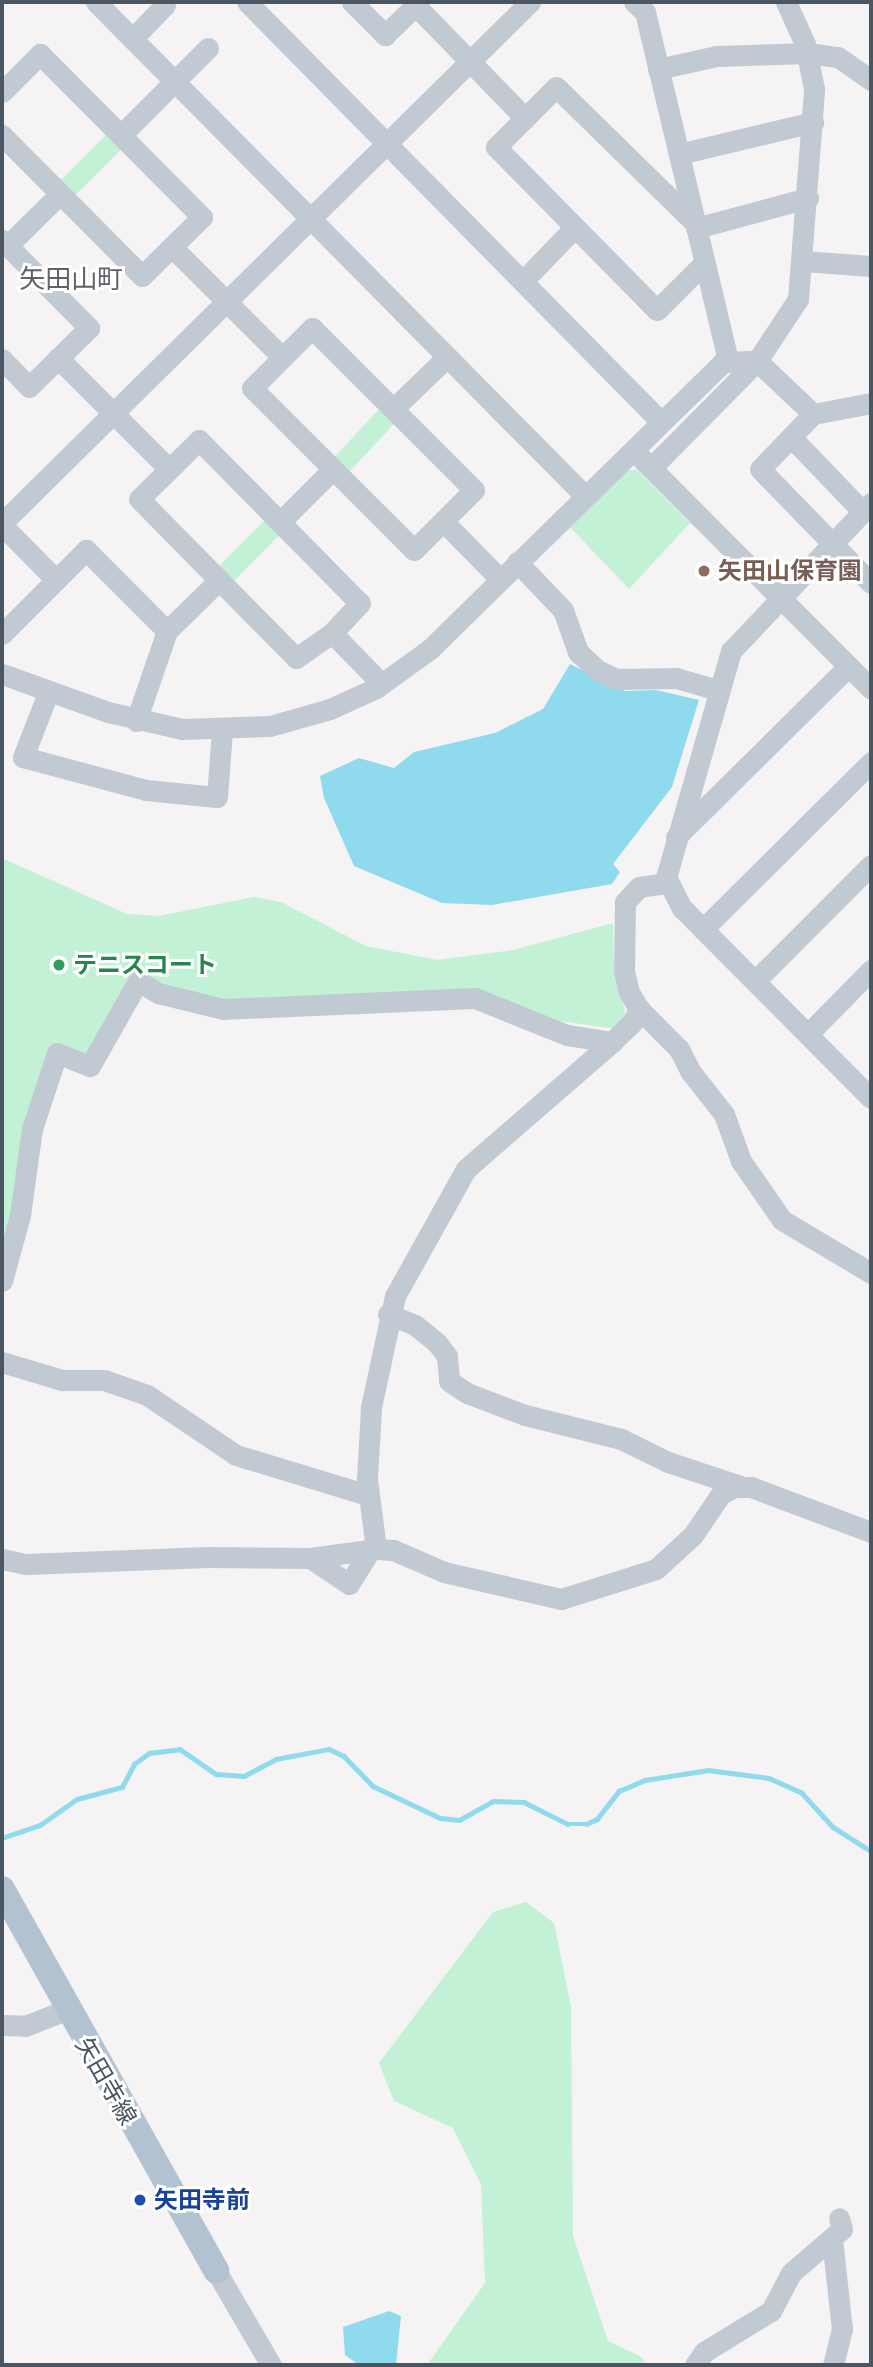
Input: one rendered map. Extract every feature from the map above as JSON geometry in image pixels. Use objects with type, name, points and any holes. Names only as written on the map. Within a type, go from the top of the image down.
[{"type":"main road","name":"矢田寺線","points":[[2,1889],[66,2010],[216,2271]]},
{"type":"street","points":[[96,2],[585,496]]},
{"type":"street","points":[[352,2],[385,35],[417,4],[524,118]]},
{"type":"street","points":[[56,580],[2,524],[530,2]]},
{"type":"street","points":[[652,468],[757,360],[798,299],[813,122],[808,53],[786,2]]},
{"type":"street","points":[[251,3],[660,421]]},
{"type":"street","points":[[133,38],[165,5]]},
{"type":"street","points":[[645,5],[728,361]]},
{"type":"street","points":[[121,135],[208,48]]},
{"type":"street","points":[[658,69],[717,56],[808,53],[838,57],[871,80]]},
{"type":"street","points":[[2,135],[142,276],[202,216],[40,54],[5,82]]},
{"type":"street","points":[[696,226],[556,87],[496,146],[657,310],[704,263]]},
{"type":"street","points":[[679,155],[813,122]]},
{"type":"street","points":[[2,359],[29,387],[89,328],[4,243],[60,194]]},
{"type":"street","points":[[696,226],[808,198]]},
{"type":"street","points":[[523,281],[575,227]]},
{"type":"street","points":[[172,247],[282,357]]},
{"type":"street","points":[[803,261],[871,266]]},
{"type":"street","points":[[312,328],[393,409],[474,490],[414,550],[252,388],[312,328]]},
{"type":"street","points":[[393,409],[447,357]]},
{"type":"street","points":[[58,358],[169,469]]},
{"type":"street","points":[[2,674],[48,693],[136,721],[182,729],[222,730],[270,726],[330,709],[383,684],[430,649],[712,369],[728,361],[757,360],[813,414]]},
{"type":"street","points":[[871,403],[813,414],[760,469],[871,583]]},
{"type":"street","points":[[791,437],[867,508],[738,639],[718,690],[674,839],[667,883],[673,897],[703,929],[808,1034],[868,1087]]},
{"type":"street","points":[[199,440],[280,522],[360,603],[332,634],[296,658],[139,499],[199,440]]},
{"type":"street","points":[[632,449],[871,689]]},
{"type":"street","points":[[280,522],[333,468]]},
{"type":"street","points":[[443,521],[500,579]]},
{"type":"street","points":[[2,634],[86,550],[167,631]]},
{"type":"street","points":[[517,562],[563,610],[578,652],[597,670],[616,679],[676,678],[718,690]]},
{"type":"street","points":[[136,721],[167,631],[219,580]]},
{"type":"street","points":[[332,634],[383,684]]},
{"type":"street","points":[[674,839],[849,666]]},
{"type":"street","points":[[48,693],[23,757],[146,790],[217,797],[222,730]]},
{"type":"street","points":[[703,929],[871,762]]},
{"type":"street","points":[[755,981],[871,865]]},
{"type":"street","points":[[667,883],[639,887],[625,902],[624,971],[639,1009],[679,1049],[690,1071],[724,1114],[741,1161],[782,1220],[871,1273]]},
{"type":"street","points":[[808,1034],[871,970]]},
{"type":"street","points":[[2,1281],[20,1215],[32,1129],[57,1054],[90,1066],[138,981],[158,993],[223,1009],[475,999],[567,1035],[612,1042]]},
{"type":"street","points":[[310,1558],[349,1584],[373,1549],[368,1494],[371,1407],[388,1314],[466,1169],[612,1042],[632,1023],[639,1009]]},
{"type":"street","points":[[388,1314],[415,1325],[437,1343],[447,1356],[449,1381],[467,1393],[526,1415],[621,1439],[668,1462],[871,1532]]},
{"type":"street","points":[[2,1362],[62,1380],[115,1384],[168,1405],[236,1455],[368,1494]]},
{"type":"street","points":[[2,1559],[26,1564],[208,1557],[310,1558],[373,1549],[393,1550],[444,1572],[561,1599],[656,1569],[693,1535],[722,1494],[740,1486]]},
{"type":"street","points":[[2,2025],[25,2026],[66,2010]]},
{"type":"street","points":[[695,2365],[704,2353],[771,2311],[791,2273],[842,2229],[839,2218]]},
{"type":"street","points":[[832,2239],[842,2329],[833,2365]]},
{"type":"street","points":[[216,2271],[271,2365]]},
{"type":"green space","points":[[110,131],[125,146],[73,197],[58,183]]},
{"type":"green space","points":[[381,407],[396,421],[347,474],[332,460]]},
{"type":"green space","points":[[622,470],[637,470],[690,523],[629,589],[567,524]]},
{"type":"green space","points":[[268,517],[283,532],[231,584],[216,569]]},
{"type":"green space","points":[[2,858],[127,914],[159,916],[254,897],[281,902],[366,946],[437,960],[513,950],[613,923],[614,965],[626,1016],[616,1029],[540,1018],[462,994],[203,1003],[132,981],[88,1061],[52,1048],[2,1251]]},
{"type":"green space","points":[[526,1902],[554,1923],[571,2006],[573,2236],[608,2341],[640,2356],[647,2365],[427,2365],[485,2283],[481,2184],[453,2128],[394,2101],[379,2063],[493,1912]]},
{"type":"water","points":[[570,664],[625,691],[656,690],[699,700],[672,787],[613,864],[620,872],[612,884],[492,905],[442,903],[354,866],[324,798],[320,776],[359,758],[394,768],[414,752],[495,733],[543,709]]},
{"type":"water","points":[[389,2311],[401,2316],[396,2365],[359,2365],[345,2355],[343,2327]]},
{"type":"waterway","points":[[2,1838],[40,1825],[77,1799],[122,1787],[134,1764],[149,1753],[180,1749],[216,1774],[244,1776],[276,1759],[329,1749],[344,1756],[373,1786],[440,1818],[459,1820],[493,1801],[524,1802],[568,1824],[586,1824],[597,1819],[619,1791],[645,1780],[708,1770],[769,1778],[802,1793],[833,1827],[871,1851]]},
{"type":"place","name":"矢田山保育園","points":[[704,571]]},
{"type":"place","name":"テニスコート","points":[[59,965]]},
{"type":"place","name":"矢田寺前","points":[[140,2200]]},
{"type":"district","name":"矢田山町","points":[[71,280]]}]
